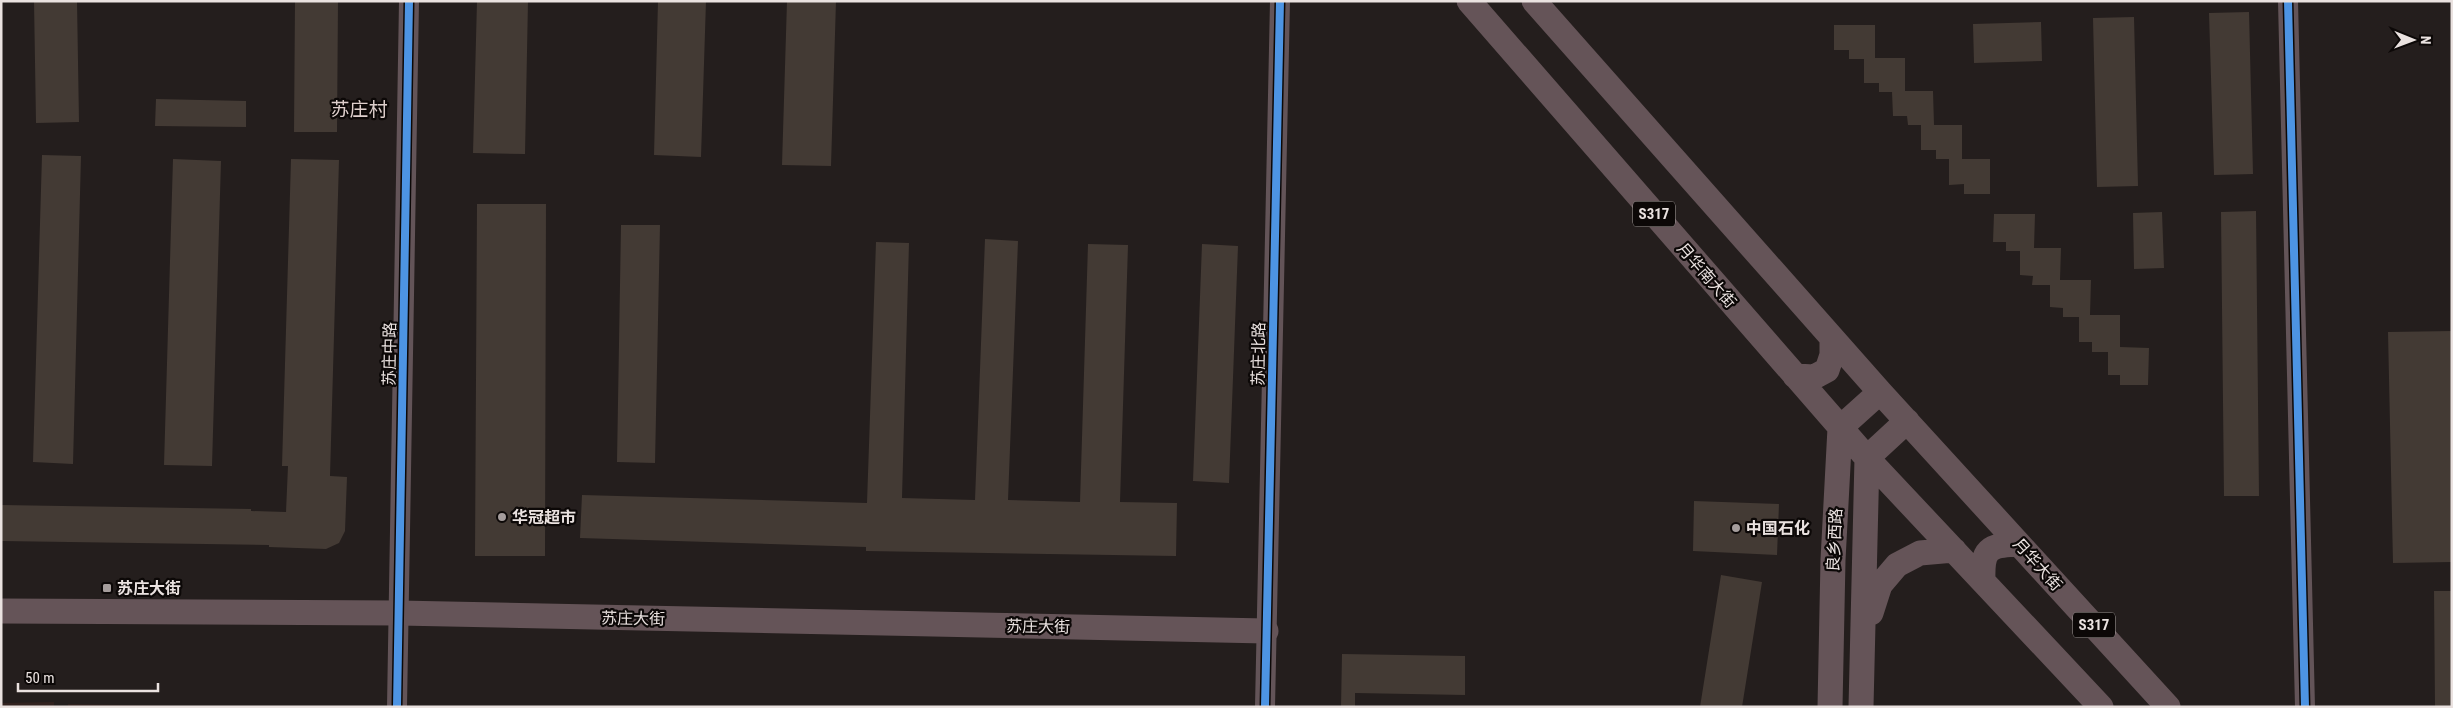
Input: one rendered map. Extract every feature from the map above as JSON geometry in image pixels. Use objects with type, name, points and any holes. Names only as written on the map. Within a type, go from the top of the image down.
[{"type":"main road","name":"月华南大街","points":[[1468,1],[1867,458]]},
{"type":"main road","name":"S317","points":[[1534,1],[1907,421]]},
{"type":"main road","points":[[1795,376],[1814,377],[1827,370],[1832,355],[1832,338]]},
{"type":"main road","points":[[1840,428],[1880,392]]},
{"type":"main road","points":[[1867,458],[1907,421]]},
{"type":"main road","name":"月华大街","points":[[1907,421],[2168,707]]},
{"type":"main road","name":"良乡西路","points":[[1830,707],[1833,560],[1840,428]]},
{"type":"main road","name":"S317","points":[[1867,458],[2101,707]]},
{"type":"main road","name":"良乡西路","points":[[1861,707],[1867,458]]},
{"type":"main road","points":[[1983,581],[1983,564],[1988,550],[1995,546],[2019,544]]},
{"type":"main road","points":[[1863,637],[1880,585],[1897,565],[1920,553],[1954,550]]},
{"type":"main road","name":"苏庄大街","points":[[1,611],[399,613],[1266,631]]},
{"type":"street","name":"苏庄中路","points":[[397,707],[409,1]]},
{"type":"street","name":"苏庄北路","points":[[1264,707],[1280,1]]},
{"type":"street","points":[[2288,1],[2305,707]]},
{"type":"shaded area","points":[[54,702],[54,707],[1,707],[1,703]]},
{"type":"shaded area","points":[[68,704],[230,707],[68,707]]},
{"type":"building","points":[[34,1],[77,1],[79,122],[36,123]]},
{"type":"building","points":[[295,1],[338,1],[337,132],[294,132]]},
{"type":"building","points":[[477,1],[528,1],[525,154],[473,153]]},
{"type":"building","points":[[658,1],[706,1],[701,157],[654,155]]},
{"type":"building","points":[[787,1],[836,1],[831,166],[782,165]]},
{"type":"building","points":[[2249,12],[2253,174],[2214,175],[2209,13]]},
{"type":"building","points":[[2134,17],[2138,186],[2097,187],[2093,18]]},
{"type":"building","points":[[2041,22],[2042,61],[1974,63],[1973,24]]},
{"type":"building","points":[[1834,25],[1875,25],[1875,58],[1905,58],[1905,91],[1933,91],[1934,125],[1962,125],[1962,159],[1936,159],[1936,150],[1921,150],[1921,125],[1908,125],[1907,116],[1893,116],[1892,92],[1879,92],[1879,83],[1864,83],[1864,59],[1849,59],[1849,50],[1834,50]]},
{"type":"building","points":[[156,99],[246,101],[246,127],[155,126]]},
{"type":"building","points":[[42,155],[81,156],[73,464],[33,462]]},
{"type":"building","points":[[173,159],[221,161],[212,466],[164,465]]},
{"type":"building","points":[[291,159],[339,160],[330,476],[347,477],[345,531],[339,543],[326,549],[269,547],[269,545],[1,541],[1,505],[251,509],[251,511],[286,512],[288,466],[282,466]]},
{"type":"building","points":[[1949,159],[1990,159],[1990,194],[1964,194],[1964,184],[1949,185]]},
{"type":"building","points":[[477,204],[546,204],[545,556],[475,556]]},
{"type":"building","points":[[2256,211],[2259,496],[2224,496],[2221,212]]},
{"type":"building","points":[[2162,212],[2164,268],[2134,269],[2133,213]]},
{"type":"building","points":[[1994,214],[2035,214],[2034,248],[2061,248],[2060,280],[2091,280],[2090,315],[2120,315],[2120,347],[2149,348],[2148,385],[2120,385],[2120,375],[2108,375],[2108,352],[2092,352],[2092,342],[2079,342],[2079,317],[2063,317],[2063,308],[2050,307],[2050,285],[2032,285],[2033,276],[2020,275],[2020,251],[2006,251],[2006,242],[1993,242]]},
{"type":"building","points":[[621,225],[660,225],[655,463],[617,462]]},
{"type":"building","points":[[985,239],[1018,241],[1008,500],[1080,502],[1088,244],[1128,245],[1120,502],[1177,503],[1176,556],[866,551],[866,547],[580,538],[582,495],[867,503],[876,242],[909,243],[902,498],[975,500]]},
{"type":"building","points":[[1202,244],[1238,246],[1229,483],[1193,481]]},
{"type":"building","points":[[2452,331],[2452,562],[2393,563],[2388,332]]},
{"type":"building","name":"中国石化","points":[[1694,501],[1779,504],[1777,555],[1693,551]]},
{"type":"building","points":[[1721,575],[1762,582],[1742,707],[1700,707]]},
{"type":"building","points":[[2434,591],[2452,591],[2452,707],[2435,707]]},
{"type":"building","points":[[1342,654],[1465,656],[1465,695],[1355,693],[1355,707],[1341,707]]},
{"type":"cycle path","points":[[397,707],[409,1]]},
{"type":"cycle path","points":[[1265,707],[1280,1]]},
{"type":"cycle path","points":[[2288,1],[2305,707]]},
{"type":"place","name":"华冠超市","points":[[502,517]]},
{"type":"place","name":"中国石化","points":[[1736,528]]},
{"type":"place","name":"苏庄大街","points":[[107,588]]},
{"type":"district","name":"苏庄村","points":[[359,109]]}]
